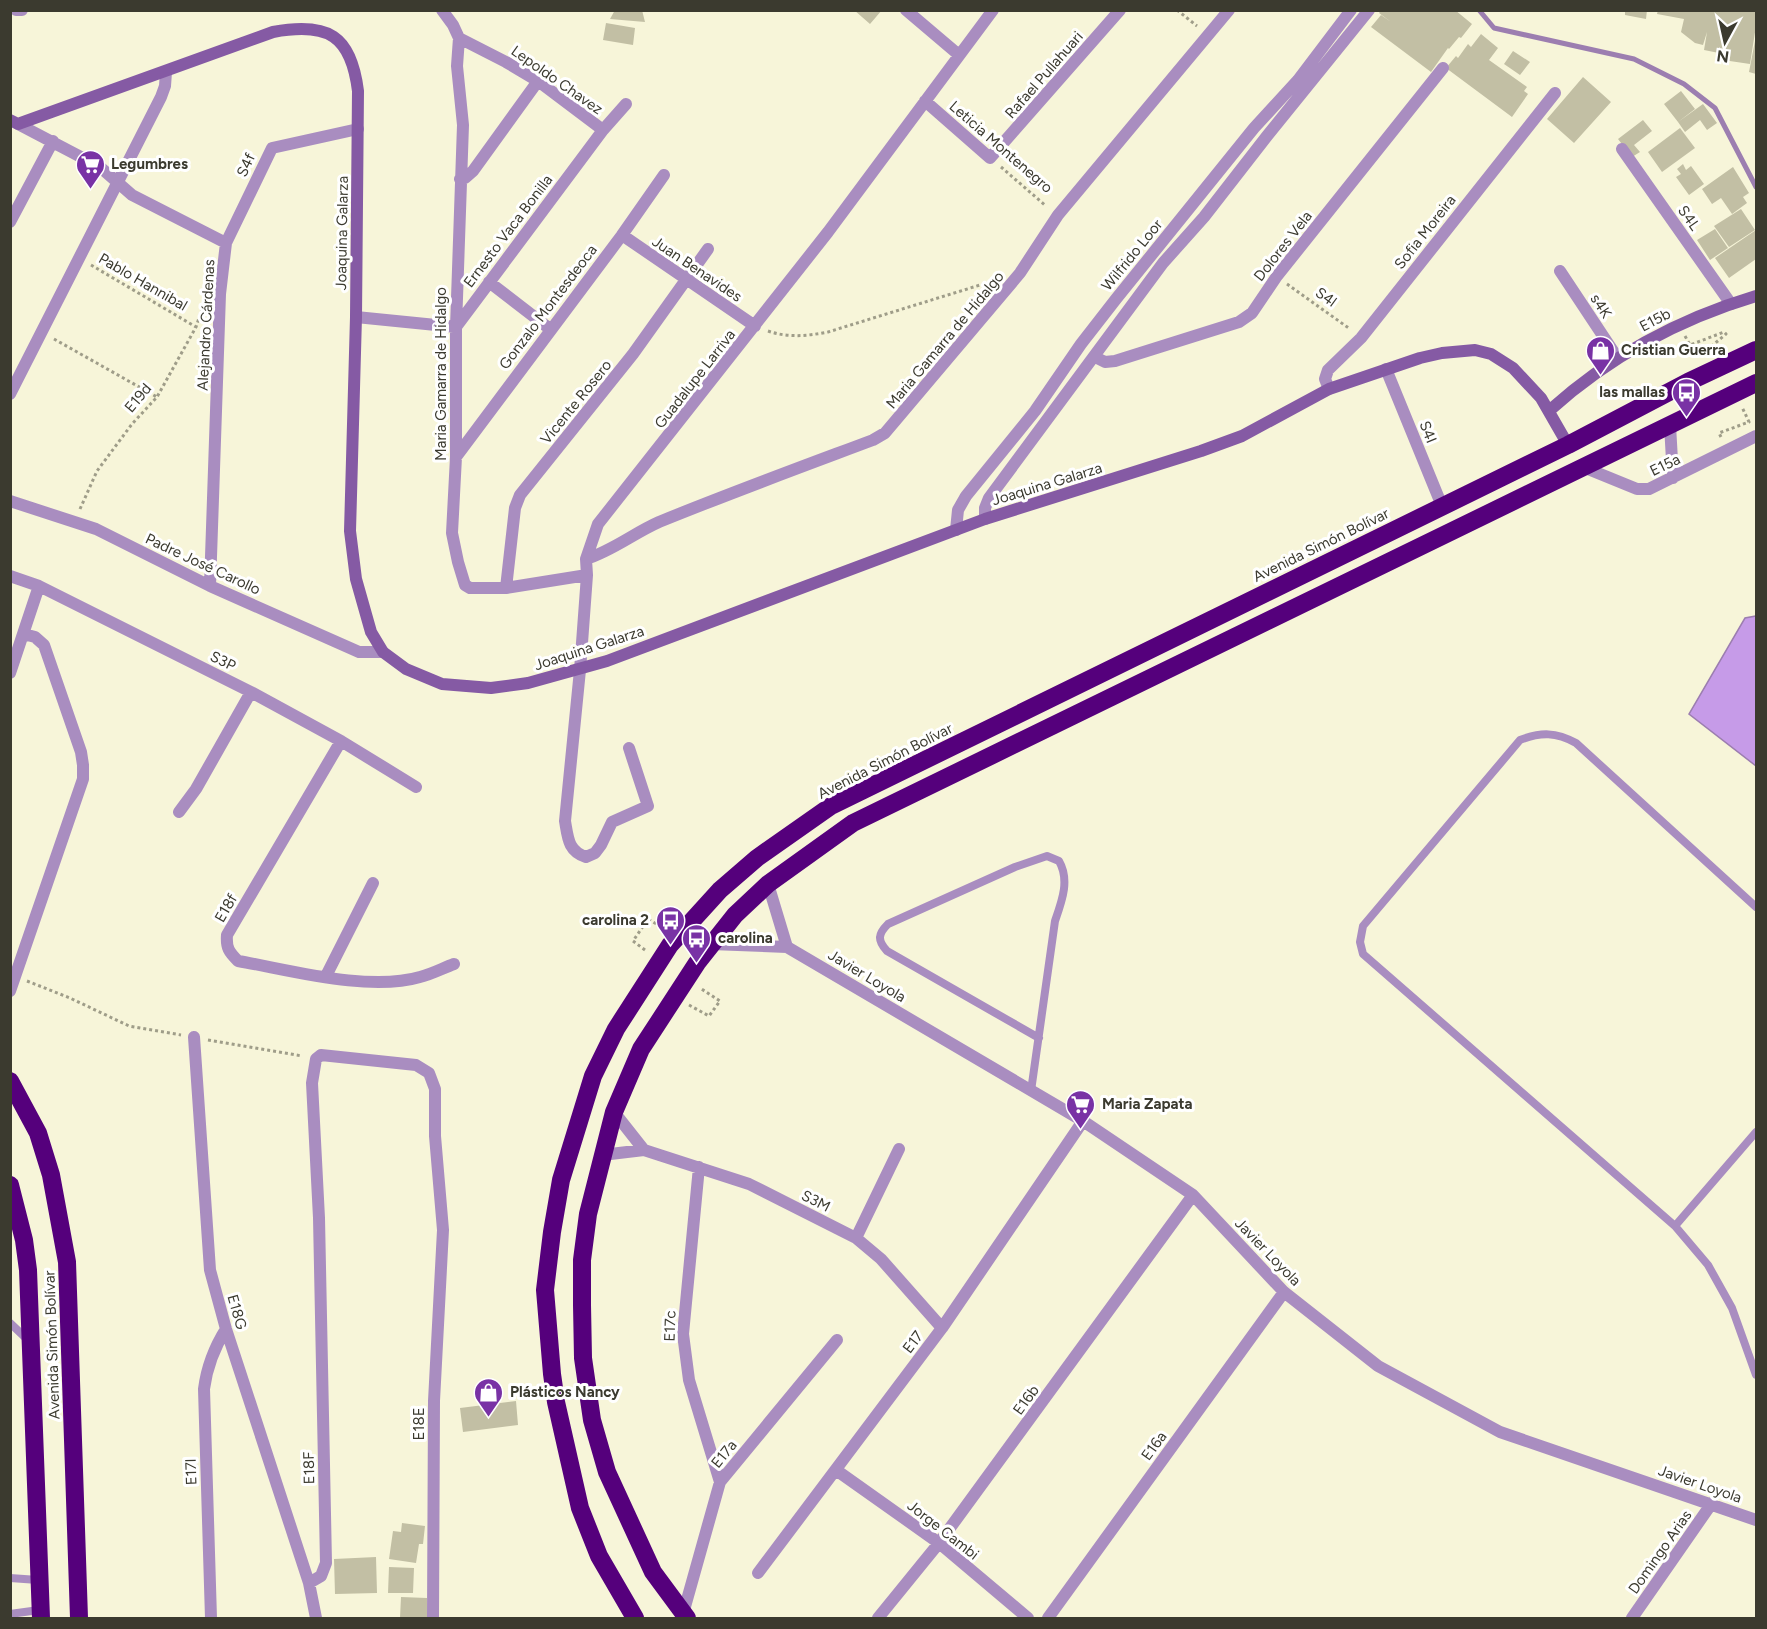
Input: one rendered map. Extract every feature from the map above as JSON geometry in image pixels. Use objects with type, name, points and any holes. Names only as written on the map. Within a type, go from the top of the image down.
[{"type":"highway","name":"Avenida Simón Bolívar","points":[[635,1618],[599,1556],[580,1508],[556,1402],[546,1290],[552,1232],[561,1180],[593,1076],[616,1029],[670,945],[720,890],[750,865],[831,806],[1568,445],[1688,382],[1756,350]]},
{"type":"highway","points":[[685,1616],[653,1572],[607,1472],[592,1420],[583,1358],[582,1260],[588,1214],[602,1155],[614,1112],[641,1048],[711,944],[735,915],[768,884],[853,823],[1756,383]]},
{"type":"highway","name":"Avenida Simón Bolívar","points":[[10,1081],[38,1133],[45,1154],[61,1220],[67,1262],[79,1618]]},
{"type":"highway","name":"Avenida Simón Bolívar","points":[[10,1185],[24,1240],[28,1270],[41,1614]]},
{"type":"street","points":[[16,10],[22,10]]},
{"type":"street","points":[[442,10],[459,38]]},
{"type":"street","points":[[906,10],[959,55]]},
{"type":"street","name":"Guadalupe Larriva","points":[[629,748],[648,806],[612,822],[601,845],[595,853],[586,857],[573,850],[569,844],[565,821],[580,670],[587,575],[586,559],[598,524],[755,327],[993,10]]},
{"type":"street","name":"Rafael Pullahuari","points":[[990,158],[1120,10]]},
{"type":"street","name":"Maria Gamarra de Hidalgo","points":[[586,559],[599,555],[624,539],[660,522],[873,440],[885,433],[1020,273],[1058,215],[1229,10]]},
{"type":"street","name":"Wilfrido Loor","points":[[956,530],[958,510],[966,496],[1035,411],[1081,344],[1254,128],[1298,80],[1351,10]]},
{"type":"street","name":"Wilfrido Loor","points":[[985,519],[985,508],[989,498],[1095,357],[1120,319],[1369,10]]},
{"type":"street","name":"Joaquina Galarza","points":[[14,122],[166,72],[273,32],[304,29],[325,33],[342,44],[353,63],[358,92],[356,317],[350,531],[358,589],[371,632],[383,652],[406,669],[426,679],[457,687],[491,688],[518,685],[580,670],[985,519],[1201,452],[1242,435],[1329,389],[1386,369],[1449,352],[1481,351],[1500,359],[1512,368],[1530,385],[1550,411],[1568,445]]},
{"type":"street","name":"Lepoldo Chavez","points":[[459,38],[538,81],[603,130]]},
{"type":"street","name":"Maria Gamarra de Hidalgo","points":[[459,38],[457,66],[464,126],[460,179],[456,327],[456,457],[452,533],[466,587],[506,588],[587,575]]},
{"type":"street","name":"Dolores Vela","points":[[1095,357],[1105,362],[1115,361],[1243,320],[1252,313],[1277,276],[1443,68]]},
{"type":"street","points":[[10,394],[161,97],[166,72]]},
{"type":"street","points":[[460,179],[473,171],[538,81]]},
{"type":"street","name":"Sofia Moreira","points":[[1329,389],[1325,379],[1328,370],[1361,338],[1555,93]]},
{"type":"street","name":"Leticia Montenegro","points":[[925,101],[990,158]]},
{"type":"street","name":"Ernesto Vaca Bonilla","points":[[456,327],[603,130],[626,104]]},
{"type":"street","name":"Alejandro Cárdenas","points":[[14,122],[100,167],[132,195],[226,243],[220,294],[210,586]]},
{"type":"street","name":"S4f","points":[[226,243],[270,150],[276,146],[358,129]]},
{"type":"street","points":[[10,222],[53,141]]},
{"type":"street","name":"S4L","points":[[1622,149],[1731,304]]},
{"type":"street","name":"Gonzalo Montesdeoca","points":[[456,457],[622,235],[664,175]]},
{"type":"street","name":"Juan Benavides","points":[[622,235],[755,327]]},
{"type":"street","name":"Vicente Rosero","points":[[506,588],[515,508],[520,495],[633,354],[708,249]]},
{"type":"street","name":"s4K","points":[[1560,271],[1617,357]]},
{"type":"street","points":[[489,282],[550,329]]},
{"type":"street","name":"E15b","points":[[1550,411],[1584,381],[1617,357],[1678,324],[1756,296]]},
{"type":"street","points":[[356,317],[456,327]]},
{"type":"street","name":"S4I","points":[[1386,369],[1442,506]]},
{"type":"street","points":[[1671,425],[1673,478]]},
{"type":"street","name":"E15a","points":[[1583,466],[1637,489],[1649,489],[1756,436]]},
{"type":"street","name":"Padre José Carollo","points":[[10,501],[96,529],[210,586],[359,652],[383,652]]},
{"type":"street","name":"S3P","points":[[10,576],[39,586],[251,692],[341,741],[416,787]]},
{"type":"street","points":[[10,673],[39,586]]},
{"type":"street","points":[[10,991],[83,779],[81,752],[44,645],[35,637],[24,634]]},
{"type":"street","points":[[179,812],[196,789],[251,692]]},
{"type":"street","name":"E18f","points":[[341,741],[227,935],[226,946],[238,961],[371,981],[399,981],[421,977],[454,964]]},
{"type":"street","points":[[326,976],[373,883]]},
{"type":"street","points":[[768,884],[787,946]]},
{"type":"street","name":"Javier Loyola","points":[[711,944],[787,946],[1083,1121],[1193,1195],[1284,1292],[1378,1366],[1500,1432],[1756,1520]]},
{"type":"street","name":"E18G","points":[[194,1037],[210,1270],[226,1329],[309,1583]]},
{"type":"street","name":"E18E","points":[[316,1059],[321,1055],[416,1065],[429,1072],[435,1089],[435,1136],[443,1230],[434,1401],[433,1618]]},
{"type":"street","name":"E18F","points":[[309,1583],[321,1576],[326,1563],[319,1218],[312,1083],[316,1059]]},
{"type":"street","points":[[614,1112],[644,1150]]},
{"type":"street","name":"E17","points":[[758,1573],[942,1328],[1083,1121]]},
{"type":"street","points":[[856,1238],[899,1149]]},
{"type":"street","name":"S3M","points":[[602,1155],[644,1150],[699,1167],[749,1184],[856,1238],[881,1258],[942,1328]]},
{"type":"street","name":"E17c","points":[[699,1167],[683,1334],[688,1380],[720,1482]]},
{"type":"street","name":"E16b","points":[[878,1618],[939,1543],[1193,1195]]},
{"type":"street","name":"E16a","points":[[1048,1618],[1284,1292]]},
{"type":"street","name":"E17l","points":[[211,1618],[204,1389],[207,1370],[215,1348],[226,1329]]},
{"type":"street","name":"E17a","points":[[685,1616],[720,1482],[837,1340]]},
{"type":"street","name":"Jorge Cambi","points":[[836,1470],[939,1543],[1028,1618]]},
{"type":"street","name":"Domingo Arias","points":[[1632,1618],[1712,1503]]},
{"type":"street","points":[[309,1583],[316,1618]]},
{"type":"lane","points":[[1756,907],[1576,743],[1563,736],[1534,735],[1520,740],[1363,926],[1360,942],[1363,954],[1675,1226],[1708,1265],[1732,1308],[1756,1375]]},
{"type":"lane","points":[[1031,1091],[1039,1038],[1055,921],[1063,900],[1066,876],[1059,861],[1047,856],[1015,867],[888,924],[881,932],[879,937],[881,944],[888,951],[1039,1038]]},
{"type":"lane","points":[[1675,1226],[1756,1132]]},
{"type":"lane","points":[[10,1323],[30,1342]]},
{"type":"lane","points":[[10,1578],[38,1581]]},
{"type":"lane","points":[[10,1614],[41,1614]]},
{"type":"path","points":[[1177,10],[1208,36]]},
{"type":"path","name":"Leticia Montenegro","points":[[990,158],[1058,215]]},
{"type":"path","name":"Pablo Hannibal","points":[[78,258],[196,327]]},
{"type":"path","points":[[755,327],[782,336],[804,336],[828,332],[1020,273]]},
{"type":"path","name":"S4l","points":[[1277,276],[1361,338]]},
{"type":"path","name":"E19d","points":[[74,522],[97,471],[132,424],[157,397],[196,327],[208,297],[220,294]]},
{"type":"path","points":[[41,332],[157,397]]},
{"type":"path","points":[[1690,345],[1724,332],[1726,334],[1713,345]]},
{"type":"path","points":[[1719,433],[1749,422]]},
{"type":"path","points":[[633,941],[648,920]]},
{"type":"path","points":[[16,977],[70,998],[129,1026],[316,1059]]},
{"type":"path","points":[[709,1016],[720,1001]]},
{"type":"shaded area","points":[[1756,616],[1756,766],[1689,714],[1745,618]]},
{"type":"building","points":[[615,10],[642,10],[645,22],[610,19]]},
{"type":"building","points":[[854,10],[882,10],[870,24]]},
{"type":"building","points":[[1381,10],[1455,10],[1472,24],[1461,38],[1459,37],[1448,48],[1431,72],[1371,27],[1381,15],[1391,22],[1379,13]]},
{"type":"building","points":[[1625,10],[1647,10],[1646,19],[1625,15]]},
{"type":"building","points":[[1658,10],[1756,10],[1750,64],[1723,60],[1724,54],[1704,50],[1707,32],[1703,45],[1695,43],[1681,32],[1684,19],[1657,14]]},
{"type":"building","points":[[606,23],[635,28],[633,45],[603,40]]},
{"type":"building","points":[[1481,34],[1498,48],[1489,60],[1527,87],[1524,91],[1528,94],[1512,117],[1446,68],[1456,56],[1458,58],[1468,44],[1471,47]]},
{"type":"building","points":[[1756,41],[1756,74],[1749,72]]},
{"type":"building","points":[[1513,51],[1530,62],[1520,75],[1504,64]]},
{"type":"building","points":[[1583,77],[1611,102],[1574,143],[1547,119]]},
{"type":"building","points":[[1681,91],[1695,109],[1678,122],[1664,104]]},
{"type":"building","points":[[1703,104],[1717,123],[1707,130],[1700,120],[1685,132],[1678,122]]},
{"type":"building","points":[[1643,120],[1652,131],[1634,145],[1640,152],[1632,157],[1618,139]]},
{"type":"building","points":[[1680,128],[1695,148],[1662,172],[1648,152]]},
{"type":"building","points":[[1683,164],[1686,170],[1691,166],[1704,184],[1689,195],[1676,177],[1681,174],[1677,169]]},
{"type":"building","points":[[1733,167],[1749,193],[1743,197],[1747,203],[1732,214],[1721,198],[1712,204],[1702,189]]},
{"type":"building","points":[[1741,209],[1755,230],[1729,247],[1714,226]]},
{"type":"building","points":[[1715,229],[1728,248],[1710,260],[1697,240]]},
{"type":"building","points":[[1756,230],[1756,259],[1729,278],[1715,258]]},
{"type":"building","name":"Plásticos Nancy","points":[[516,1401],[518,1425],[463,1432],[460,1408]]},
{"type":"building","points":[[402,1523],[425,1526],[423,1544],[419,1544],[416,1563],[389,1559],[393,1531],[401,1532]]},
{"type":"building","points":[[376,1557],[377,1593],[335,1594],[334,1559]]},
{"type":"building","points":[[389,1567],[414,1568],[413,1593],[388,1593]]},
{"type":"building","points":[[401,1597],[427,1598],[427,1618],[400,1618]]},
{"type":"waterway","points":[[1479,10],[1494,28],[1634,59],[1684,84],[1715,108],[1756,187]]},
{"type":"place","name":"Legumbres","points":[[90,190]]},
{"type":"place","name":"Cristian Guerra","points":[[1600,376]]},
{"type":"place","name":"las mallas","points":[[1686,418]]},
{"type":"place","name":"carolina 2","points":[[670,946]]},
{"type":"place","name":"carolina","points":[[697,964]]},
{"type":"place","name":"Maria Zapata","points":[[1081,1130]]},
{"type":"place","name":"Plásticos Nancy","points":[[489,1418]]}]
